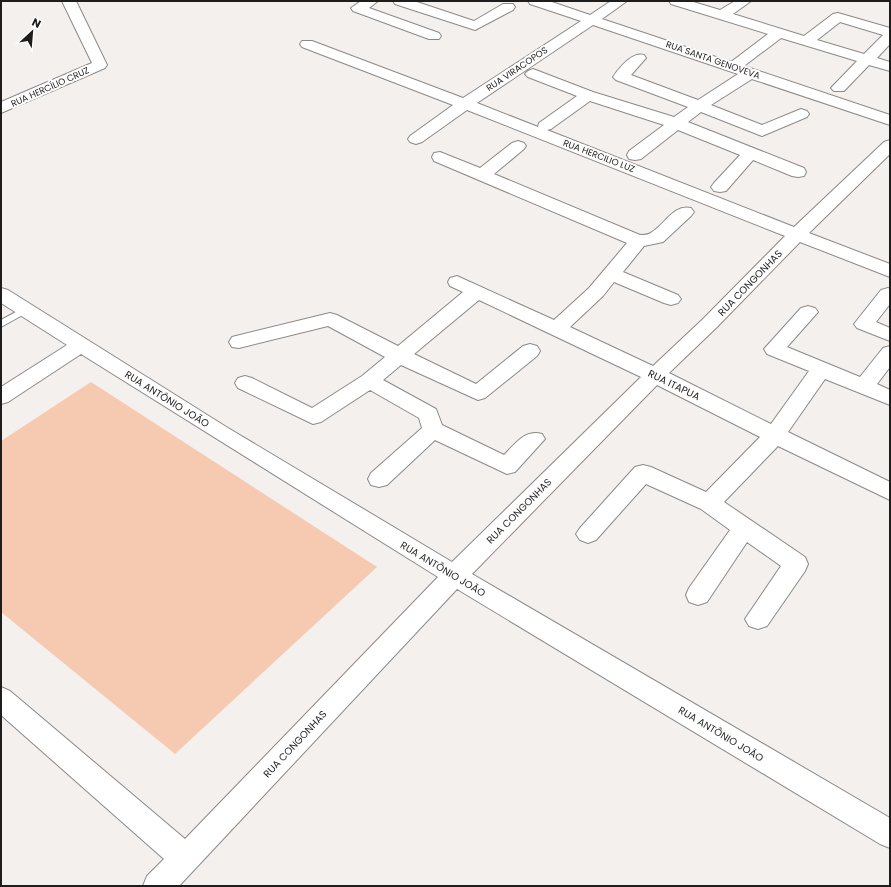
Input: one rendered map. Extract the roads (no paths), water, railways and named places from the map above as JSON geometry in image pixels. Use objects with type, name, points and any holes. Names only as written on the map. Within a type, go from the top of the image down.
[{"type":"street","name":"RUA HERCÍLIO CRUZ","points":[[1,108],[100,64],[69,1]]},
{"type":"street","points":[[371,1],[358,8],[392,22],[434,36]]},
{"type":"street","points":[[400,1],[421,4],[475,26],[508,7]]},
{"type":"street","name":"RUA SANTA GENOVEVA","points":[[535,1],[890,120]]},
{"type":"street","name":"RUA VIRACOPOS","points":[[416,139],[465,104],[620,1]]},
{"type":"street","points":[[676,1],[890,68]]},
{"type":"street","points":[[722,15],[744,1]]},
{"type":"street","points":[[392,22],[421,4]]},
{"type":"street","points":[[806,41],[838,17],[890,34],[839,88]]},
{"type":"street","points":[[734,67],[779,33]]},
{"type":"street","name":"RUA HERCILIO LUZ","points":[[306,44],[465,104],[890,271]]},
{"type":"street","points":[[639,58],[621,77],[699,106],[762,132],[800,114]]},
{"type":"street","points":[[635,155],[675,123],[750,73]]},
{"type":"street","points":[[533,74],[588,95],[675,123],[798,172]]},
{"type":"street","points":[[544,126],[588,95]]},
{"type":"street","name":"RUA CONGONHAS","points":[[158,886],[186,859],[454,576],[655,375],[710,323],[797,234],[890,145]]},
{"type":"street","points":[[483,174],[518,146]]},
{"type":"street","points":[[720,187],[750,153]]},
{"type":"street","points":[[440,157],[638,241],[657,238],[685,212]]},
{"type":"street","points":[[556,329],[596,292],[610,273],[638,241]]},
{"type":"street","points":[[610,273],[671,299]]},
{"type":"street","name":"RUA ITAPUA","points":[[457,282],[655,375],[890,492]]},
{"type":"street","points":[[245,383],[313,417],[369,381],[477,291]]},
{"type":"street","name":"RUA ANTÔNIO JOÃO","points":[[1,294],[80,346],[454,576],[890,834]]},
{"type":"street","points":[[888,294],[864,324],[890,335]]},
{"type":"street","points":[[808,312],[774,349],[890,398]]},
{"type":"street","points":[[239,342],[330,319],[400,356],[478,393],[530,351]]},
{"type":"street","points":[[1,397],[80,346]]},
{"type":"street","points":[[864,387],[890,353]]},
{"type":"street","points":[[709,503],[775,435],[821,369]]},
{"type":"street","points":[[369,381],[428,414],[433,430],[507,466],[534,439]]},
{"type":"street","points":[[379,479],[433,430]]},
{"type":"street","points":[[588,534],[643,473],[709,503],[796,564],[758,619]]},
{"type":"street","points":[[698,595],[744,528]]},
{"type":"street","points":[[1,699],[186,859]]},
{"type":"lane","points":[[1,324],[25,310]]}]
